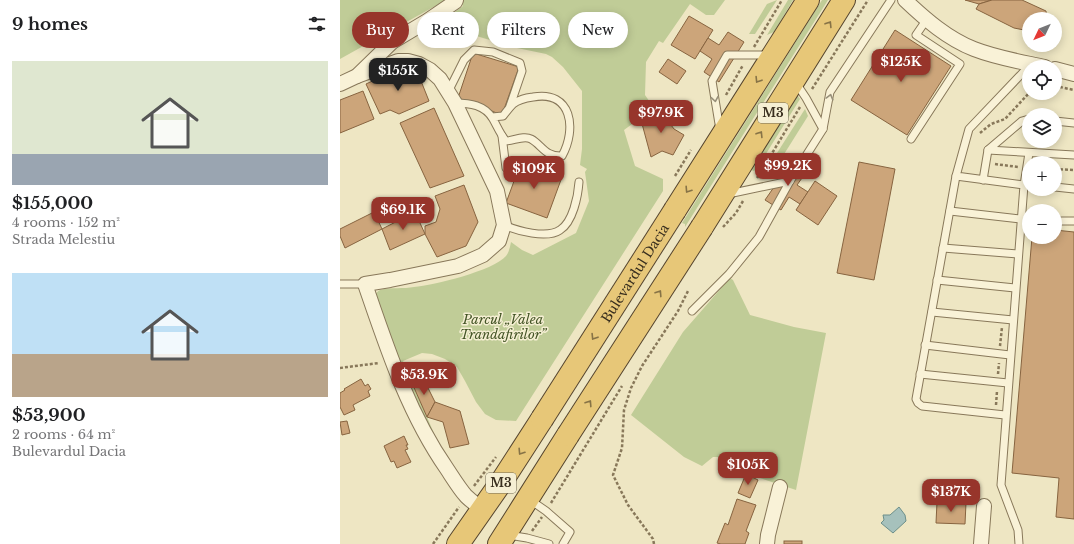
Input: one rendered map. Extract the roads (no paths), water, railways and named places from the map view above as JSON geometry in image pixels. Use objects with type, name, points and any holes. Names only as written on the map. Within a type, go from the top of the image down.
[{"type":"highway","name":"Bulevardul Dacia","points":[[458,544],[475,503],[542,420],[808,0]]},
{"type":"highway","name":"M3","points":[[502,539],[568,435],[712,227],[722,195],[844,0]]},
{"type":"street","points":[[357,76],[392,42],[427,21],[456,0]]},
{"type":"street","points":[[909,2],[926,19],[957,41],[987,54],[1022,62]]},
{"type":"street","points":[[340,84],[398,61],[408,61],[419,64],[430,70],[440,79],[452,98],[497,191],[504,225],[498,241],[483,255],[458,266],[365,284],[413,412],[435,452],[475,503]]},
{"type":"street","points":[[1062,71],[1074,74]]},
{"type":"street","points":[[767,544],[780,487]]},
{"type":"street","points":[[981,544],[984,506]]},
{"type":"lane","points":[[692,311],[729,274],[759,237],[790,181],[821,132],[830,92],[891,0]]},
{"type":"lane","points":[[911,139],[960,64],[916,35],[926,19]]},
{"type":"lane","points":[[492,118],[503,116],[510,107],[522,99],[544,95],[556,99],[561,102],[569,118],[569,138],[562,156],[545,151],[531,138],[506,141],[492,118],[484,109],[452,98],[464,60],[472,52],[478,50],[493,52],[520,63],[522,71],[510,107]]},
{"type":"lane","points":[[721,138],[712,81],[728,55],[774,54]]},
{"type":"lane","points":[[1005,415],[922,406],[916,399],[956,176],[969,129],[1022,73]]},
{"type":"lane","points":[[794,80],[806,98],[821,132]]},
{"type":"lane","points":[[983,180],[988,150],[1022,121]]},
{"type":"lane","points":[[1062,122],[1074,123]]},
{"type":"lane","points":[[502,136],[506,168]]},
{"type":"lane","points":[[988,150],[1074,155]]},
{"type":"lane","points":[[956,176],[1022,185]]},
{"type":"lane","points":[[722,195],[790,181]]},
{"type":"lane","points":[[504,225],[514,230],[539,233],[552,233],[560,230],[567,223],[574,207],[579,182]]},
{"type":"lane","points":[[1062,188],[1074,189]]},
{"type":"lane","points":[[1019,544],[1018,530],[1001,485],[1022,196]]},
{"type":"lane","points":[[950,211],[1021,220]]},
{"type":"lane","points":[[1062,221],[1074,221]]},
{"type":"lane","points":[[943,248],[1018,254]]},
{"type":"lane","points":[[937,280],[1016,288]]},
{"type":"lane","points":[[340,284],[365,284]]},
{"type":"lane","points":[[932,312],[1013,320]]},
{"type":"lane","points":[[925,345],[1010,355]]},
{"type":"lane","points":[[920,374],[1008,383]]},
{"type":"lane","points":[[528,499],[546,511],[570,532],[563,544]]},
{"type":"lane","points":[[502,539],[527,538],[549,544]]},
{"type":"water","points":[[899,507],[905,515],[906,521],[893,533],[881,523],[884,520],[883,515],[890,515]]},
{"type":"park label","name":"Parcul „Valea Trandafirilor”","points":[[503,326]]}]
